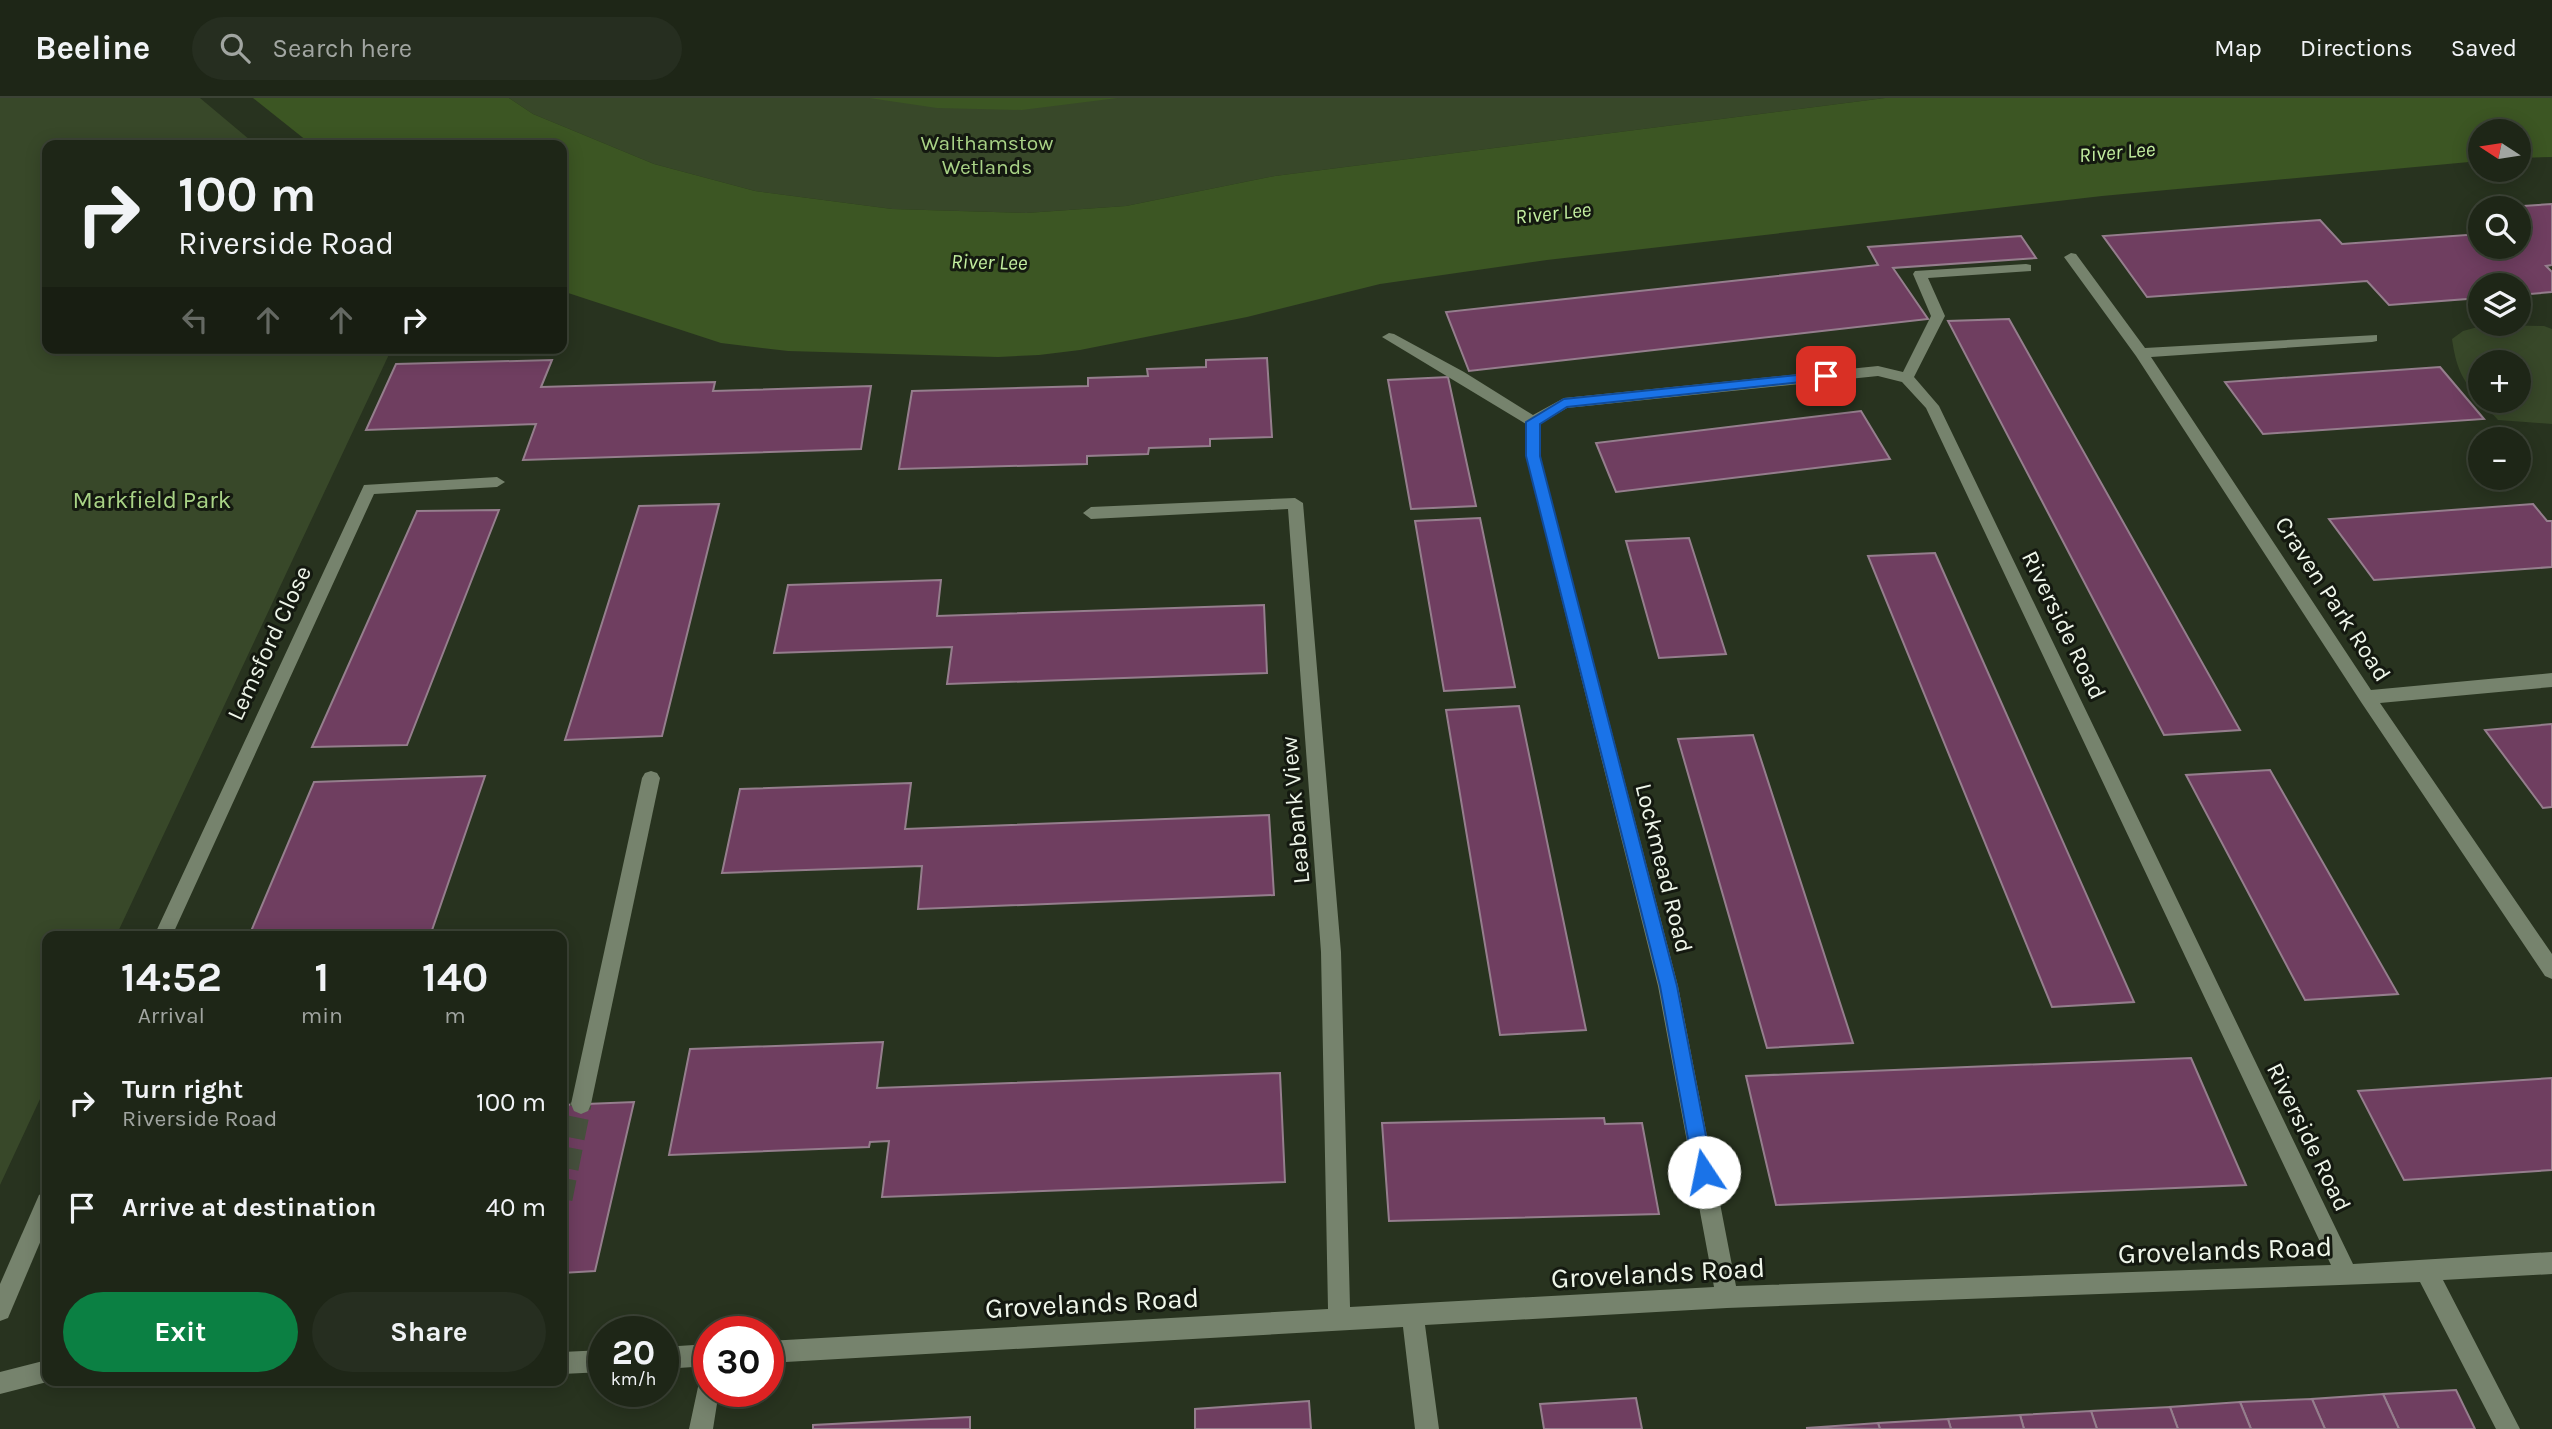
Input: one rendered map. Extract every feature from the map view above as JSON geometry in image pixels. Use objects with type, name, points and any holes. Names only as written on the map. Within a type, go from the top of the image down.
[{"type":"street","name":"Craven Park Road","points":[[2071,257],[2141,353],[2367,697],[2552,970]]},
{"type":"street","points":[[1389,337],[1459,374],[1533,422],[1564,403],[1878,371],[1907,378],[1938,316],[1920,274],[2026,268]]},
{"type":"street","points":[[2141,353],[2372,338]]},
{"type":"street","name":"Riverside Road","points":[[1907,378],[1932,405],[2347,1275]]},
{"type":"street","name":"Lockmead Road","points":[[1533,422],[1533,456],[1668,986],[1727,1297]]},
{"type":"street","name":"Lemsford Close","points":[[165,931],[369,489],[497,482]]},
{"type":"street","name":"Leabank View","points":[[1091,513],[1295,503],[1331,952],[1339,1318]]},
{"type":"street","points":[[2367,697],[2552,680]]},
{"type":"street","points":[[581,1104],[651,778]]},
{"type":"street","points":[[0,1310],[42,1213]]},
{"type":"street","name":"Grovelands Road","points":[[784,1351],[1727,1297],[2427,1272],[2552,1263]]},
{"type":"street","points":[[2427,1272],[2508,1429]]},
{"type":"street","points":[[1413,1317],[1427,1429]]},
{"type":"street","points":[[567,1363],[588,1362]]},
{"type":"street","points":[[0,1383],[42,1372]]},
{"type":"street","points":[[701,1429],[705,1407]]},
{"type":"green space","name":"Markfield Park","points":[[0,98],[200,98],[250,140],[42,140],[42,354],[389,354],[118,931],[42,931],[42,1095],[0,1185]]},
{"type":"green space","name":"Walthamstow Wetlands","points":[[509,98],[1885,98],[1275,176],[1126,206],[1026,213],[892,209],[755,191],[654,164],[533,114]]},
{"type":"green space","points":[[2531,326],[2552,329],[2552,424],[2498,420],[2492,413],[2531,413],[2531,350],[2468,350],[2468,385],[2455,357],[2452,339],[2468,330],[2468,336],[2531,336]]},
{"type":"water","name":"River Lee","points":[[253,98],[509,98],[533,114],[654,164],[755,191],[892,209],[1026,213],[1126,206],[1275,176],[1885,98],[2552,98],[2552,157],[2531,158],[2531,119],[2468,119],[2468,162],[2102,196],[1547,260],[1380,284],[1247,317],[1080,350],[998,357],[788,351],[721,343],[567,293],[567,140],[306,140]]},
{"type":"water","points":[[869,98],[1118,98],[1022,110],[937,108]]},
{"type":"building","points":[[2552,204],[2552,265],[2546,266],[2552,272],[2552,292],[2531,294],[2531,273],[2468,273],[2468,299],[2389,305],[2367,281],[2147,297],[2103,236],[2320,220],[2342,244],[2468,235],[2468,259],[2531,259],[2531,205]]},
{"type":"building","points":[[2021,236],[2036,258],[1893,268],[1928,319],[1469,371],[1446,312],[1878,265],[1868,247]]},
{"type":"building","points":[[2009,319],[2240,730],[2164,735],[1948,321]]},
{"type":"building","points":[[1267,358],[1272,437],[1210,439],[1210,446],[1149,448],[1148,454],[1087,456],[1087,464],[899,469],[912,391],[1088,386],[1088,378],[1148,376],[1147,369],[1206,367],[1206,360]]},
{"type":"building","points":[[552,360],[541,387],[715,382],[713,391],[871,386],[861,449],[523,460],[536,424],[366,430],[396,364]]},
{"type":"building","points":[[2440,367],[2468,400],[2468,413],[2479,413],[2484,419],[2263,434],[2225,382]]},
{"type":"building","points":[[1448,377],[1476,506],[1411,509],[1388,380]]},
{"type":"building","points":[[1861,411],[1890,459],[1616,492],[1596,443]]},
{"type":"building","points":[[719,504],[662,736],[565,740],[639,506]]},
{"type":"building","points":[[2533,504],[2547,521],[2552,521],[2552,567],[2374,580],[2329,519]]},
{"type":"building","points":[[499,510],[407,745],[312,747],[417,511]]},
{"type":"building","points":[[1480,518],[1515,687],[1444,691],[1415,521]]},
{"type":"building","points":[[1689,538],[1726,654],[1659,658],[1626,541]]},
{"type":"building","points":[[1935,553],[2134,1002],[2052,1007],[1868,556]]},
{"type":"building","points":[[941,580],[937,616],[1264,605],[1267,673],[947,684],[952,647],[774,653],[788,585]]},
{"type":"building","points":[[1519,706],[1586,1030],[1500,1035],[1446,710]]},
{"type":"building","points":[[2552,724],[2552,807],[2543,808],[2485,730]]},
{"type":"building","points":[[1753,735],[1853,1043],[1767,1048],[1678,739]]},
{"type":"building","points":[[2270,770],[2398,994],[2305,1000],[2186,775]]},
{"type":"building","points":[[485,776],[432,931],[251,931],[314,782]]},
{"type":"building","points":[[911,783],[905,829],[1269,815],[1274,895],[918,909],[922,866],[722,873],[740,789]]},
{"type":"building","points":[[883,1042],[877,1088],[1280,1073],[1285,1182],[882,1197],[889,1141],[870,1142],[869,1147],[669,1155],[690,1049]]},
{"type":"building","points":[[2191,1058],[2246,1185],[1776,1205],[1746,1076]]},
{"type":"building","points":[[2552,1078],[2552,1170],[2404,1180],[2358,1091]]},
{"type":"building","points":[[634,1102],[595,1271],[567,1273],[567,1105]]},
{"type":"building","points":[[1604,1118],[1605,1124],[1642,1123],[1659,1214],[1389,1221],[1382,1123]]},
{"type":"building","points":[[2456,1390],[2475,1429],[2399,1429],[2383,1394]]},
{"type":"building","points":[[2383,1394],[2399,1429],[2325,1429],[2312,1399]]},
{"type":"building","points":[[1636,1398],[1642,1429],[1544,1429],[1540,1404]]},
{"type":"building","points":[[2312,1399],[2325,1429],[2251,1429],[2240,1402]]},
{"type":"building","points":[[1309,1401],[1311,1429],[1195,1429],[1195,1409]]},
{"type":"building","points":[[2240,1402],[2251,1429],[2178,1429],[2170,1407]]},
{"type":"building","points":[[2170,1407],[2178,1429],[2097,1429],[2091,1411]]},
{"type":"building","points":[[2091,1411],[2097,1429],[2024,1429],[2020,1415]]},
{"type":"building","points":[[2020,1415],[2024,1429],[1951,1429],[1948,1419]]},
{"type":"building","points":[[970,1417],[970,1429],[813,1429],[813,1425]]},
{"type":"building","points":[[1948,1419],[1951,1429],[1880,1429],[1878,1423]]},
{"type":"building","points":[[1878,1423],[1880,1429],[1806,1428]]},
{"type":"tunnel","points":[[567,1174],[581,1104]]},
{"type":"route","points":[[1704,1172],[1668,986],[1533,456],[1533,422],[1564,403],[1826,376]]}]
